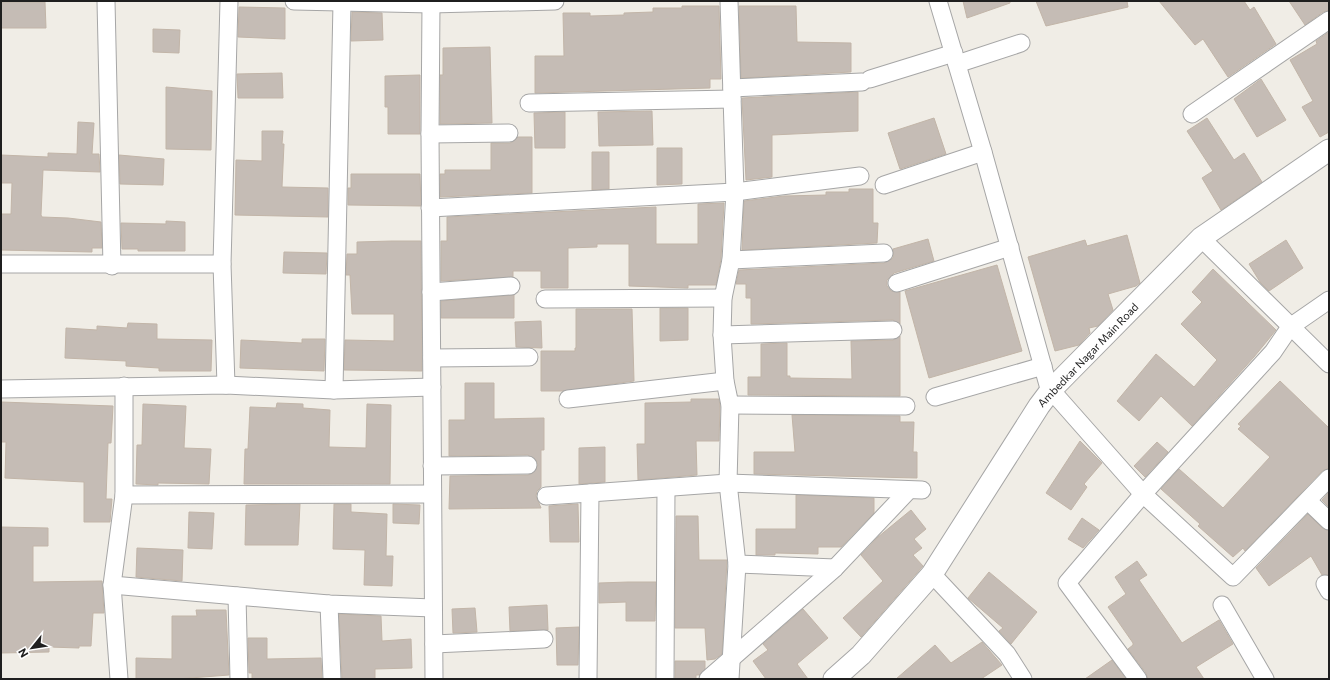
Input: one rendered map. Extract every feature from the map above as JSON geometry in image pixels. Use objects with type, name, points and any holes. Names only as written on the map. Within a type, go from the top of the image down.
[{"type":"street","points":[[106,1],[112,266]]},
{"type":"street","points":[[226,385],[222,264],[229,1]]},
{"type":"street","points":[[294,1],[342,4],[431,4],[555,1]]},
{"type":"street","points":[[729,1],[735,192],[731,260],[723,298],[722,335],[725,380],[730,405],[728,483],[737,564],[730,659],[730,679]]},
{"type":"street","points":[[938,1],[1051,390],[1143,494],[1233,577],[1329,478]]},
{"type":"street","points":[[334,390],[342,4]]},
{"type":"street","points":[[431,4],[430,208],[434,679]]},
{"type":"street","points":[[1192,114],[1329,20]]},
{"type":"street","points":[[529,103],[732,93],[866,81],[1021,43]]},
{"type":"street","points":[[430,134],[509,133]]},
{"type":"street","name":"Ambedkar Nagar Main Road","points":[[834,679],[861,655],[932,574],[1039,406],[1051,390],[1201,238],[1329,150]]},
{"type":"street","points":[[884,184],[983,152]]},
{"type":"street","points":[[430,208],[735,192],[860,176]]},
{"type":"street","points":[[1201,238],[1329,364]]},
{"type":"street","points":[[897,283],[1010,247]]},
{"type":"street","points":[[731,260],[884,253]]},
{"type":"street","points":[[1,264],[112,266],[222,264]]},
{"type":"street","points":[[431,292],[511,286]]},
{"type":"street","points":[[545,299],[723,298]]},
{"type":"street","points":[[1138,679],[1067,583],[1143,494],[1273,352],[1290,327],[1329,300]]},
{"type":"street","points":[[722,335],[893,330]]},
{"type":"street","points":[[432,358],[529,357]]},
{"type":"street","points":[[935,397],[1043,366]]},
{"type":"street","points":[[568,399],[725,380]]},
{"type":"street","points":[[1,389],[226,385],[334,390],[432,388]]},
{"type":"street","points":[[119,679],[112,585],[124,495],[124,386]]},
{"type":"street","points":[[730,405],[906,406]]},
{"type":"street","points":[[432,466],[528,465]]},
{"type":"street","points":[[546,496],[728,483],[915,491],[835,568],[708,679]]},
{"type":"street","points":[[664,679],[666,488]]},
{"type":"street","points":[[588,679],[590,492]]},
{"type":"street","points":[[124,495],[432,494]]},
{"type":"street","points":[[1308,501],[1329,521]]},
{"type":"street","points":[[737,564],[835,568]]},
{"type":"street","points":[[932,574],[1006,654],[1023,679]]},
{"type":"street","points":[[112,585],[328,604],[433,608]]},
{"type":"street","points":[[237,596],[239,679]]},
{"type":"street","points":[[328,604],[332,679]]},
{"type":"street","points":[[1222,605],[1265,679]]},
{"type":"street","points":[[434,644],[544,639]]},
{"type":"building","points":[[963,1],[1010,1],[1010,3],[967,18]]},
{"type":"building","points":[[1036,1],[1127,1],[1128,7],[1046,26]]},
{"type":"building","points":[[1159,1],[1244,1],[1250,10],[1254,7],[1276,44],[1228,77],[1203,39],[1195,45]]},
{"type":"building","points":[[1289,1],[1329,1],[1329,10],[1323,12],[1305,25]]},
{"type":"building","points":[[1,2],[45,2],[46,28],[1,28]]},
{"type":"building","points":[[682,6],[719,6],[721,79],[710,79],[710,88],[535,93],[535,56],[564,56],[563,13],[590,13],[590,16],[624,15],[624,13],[653,12],[653,8],[682,8]]},
{"type":"building","points":[[739,6],[796,6],[797,42],[851,43],[851,72],[741,78]]},
{"type":"building","points":[[239,7],[285,8],[285,39],[238,37]]},
{"type":"building","points":[[352,12],[382,13],[383,40],[351,41]]},
{"type":"building","points":[[153,29],[180,30],[179,53],[153,52]]},
{"type":"building","points":[[1329,32],[1329,132],[1320,137],[1302,107],[1313,101],[1290,60],[1317,44],[1316,41]]},
{"type":"building","points":[[490,47],[492,123],[440,124],[440,75],[443,75],[443,48]]},
{"type":"building","points":[[282,73],[283,98],[238,98],[237,74]]},
{"type":"building","points":[[420,75],[420,134],[388,134],[388,107],[385,107],[385,76]]},
{"type":"building","points":[[1261,79],[1286,120],[1257,137],[1234,99]]},
{"type":"building","points":[[166,87],[212,91],[211,150],[166,149]]},
{"type":"building","points":[[858,92],[858,131],[772,135],[772,177],[746,180],[742,98]]},
{"type":"building","points":[[652,111],[653,145],[599,146],[598,112]]},
{"type":"building","points":[[565,112],[565,148],[535,148],[534,113]]},
{"type":"building","points":[[934,118],[946,154],[900,169],[888,133]]},
{"type":"building","points":[[1207,118],[1234,160],[1244,153],[1262,182],[1221,210],[1202,178],[1213,171],[1187,131]]},
{"type":"building","points":[[78,122],[94,123],[92,154],[99,154],[100,172],[43,170],[41,215],[42,217],[101,222],[102,248],[92,248],[92,252],[1,250],[1,214],[11,214],[12,183],[1,183],[1,155],[48,157],[48,153],[77,154]]},
{"type":"building","points":[[262,131],[283,131],[282,144],[284,144],[282,187],[328,188],[328,217],[235,215],[236,160],[262,161]]},
{"type":"building","points":[[518,137],[532,137],[532,193],[440,197],[440,174],[445,174],[445,170],[491,170],[491,143],[510,143]]},
{"type":"building","points":[[657,148],[682,148],[682,184],[657,185]]},
{"type":"building","points":[[592,152],[609,152],[609,189],[592,190]]},
{"type":"building","points":[[119,155],[164,159],[163,185],[120,184]]},
{"type":"building","points":[[351,174],[420,174],[421,206],[348,205],[348,188],[351,188]]},
{"type":"building","points":[[849,189],[873,189],[873,223],[878,223],[877,243],[742,250],[744,201],[784,196],[826,195],[826,192],[849,192]]},
{"type":"building","points":[[724,203],[721,259],[716,285],[688,285],[688,288],[629,286],[629,244],[597,244],[597,247],[568,248],[568,288],[541,288],[541,271],[513,271],[513,277],[441,281],[441,241],[447,241],[447,217],[656,207],[656,244],[698,244],[698,204]]},
{"type":"building","points":[[166,221],[185,222],[185,251],[138,251],[138,249],[122,249],[121,223],[166,224]]},
{"type":"building","points":[[1127,235],[1140,283],[1136,286],[1108,294],[1113,310],[1098,326],[1089,328],[1090,333],[1079,345],[1055,351],[1028,257],[1085,240],[1087,246]]},
{"type":"building","points":[[928,239],[934,261],[894,273],[887,280],[887,286],[891,291],[900,292],[900,324],[893,320],[751,324],[751,298],[746,298],[746,284],[736,284],[739,270],[884,263],[893,258],[893,249]]},
{"type":"building","points":[[1286,240],[1303,268],[1269,291],[1260,282],[1249,264]]},
{"type":"building","points":[[421,241],[422,371],[344,370],[345,340],[394,341],[394,314],[352,314],[350,275],[346,275],[347,254],[357,254],[357,242]]},
{"type":"building","points":[[284,252],[327,253],[326,274],[283,273]]},
{"type":"building","points":[[997,265],[1022,351],[929,378],[905,291]]},
{"type":"building","points":[[1213,269],[1276,330],[1254,357],[1192,426],[1161,396],[1139,421],[1117,401],[1156,354],[1194,387],[1217,360],[1181,324],[1202,302],[1192,292]]},
{"type":"building","points":[[514,295],[514,318],[441,318],[441,301]]},
{"type":"building","points":[[660,308],[688,308],[688,340],[660,341]]},
{"type":"building","points":[[576,309],[632,309],[634,381],[563,391],[541,391],[541,351],[575,351]]},
{"type":"building","points":[[541,321],[542,348],[516,347],[515,322]]},
{"type":"building","points":[[128,323],[157,324],[157,339],[212,340],[211,371],[159,371],[159,368],[126,366],[126,361],[65,358],[66,328],[97,330],[97,326],[127,328]]},
{"type":"building","points":[[900,336],[900,396],[748,395],[748,377],[761,377],[761,344],[787,343],[787,376],[790,376],[790,378],[852,379],[851,341],[893,340]]},
{"type":"building","points":[[302,339],[325,339],[324,371],[240,368],[241,340],[302,343]]},
{"type":"building","points":[[1280,381],[1329,428],[1329,468],[1322,471],[1245,551],[1243,548],[1233,557],[1198,526],[1200,524],[1161,489],[1179,469],[1223,508],[1270,457],[1238,429],[1241,426],[1238,424]]},
{"type":"building","points":[[465,383],[494,383],[494,419],[544,418],[544,450],[541,450],[541,487],[537,491],[536,496],[541,508],[449,509],[450,476],[528,475],[533,473],[538,465],[536,460],[528,455],[449,456],[449,420],[465,420]]},
{"type":"building","points":[[691,399],[719,399],[720,406],[719,441],[696,441],[697,475],[638,480],[637,444],[645,444],[645,403],[691,402]]},
{"type":"building","points":[[1,402],[113,406],[111,443],[108,443],[106,499],[112,499],[110,522],[84,522],[84,482],[5,478],[6,442],[1,442]]},
{"type":"building","points":[[277,403],[303,404],[303,408],[330,410],[329,447],[366,448],[367,404],[391,405],[390,484],[244,484],[245,449],[248,449],[250,407],[276,408]]},
{"type":"building","points":[[143,404],[186,406],[184,448],[211,449],[209,484],[136,484],[137,445],[142,445]]},
{"type":"building","points":[[792,415],[900,416],[900,422],[914,422],[913,452],[917,452],[917,478],[754,474],[754,452],[795,452]]},
{"type":"building","points":[[1080,441],[1102,463],[1084,484],[1087,487],[1071,510],[1046,493]]},
{"type":"building","points":[[1157,442],[1168,452],[1145,477],[1134,466]]},
{"type":"building","points":[[605,447],[605,482],[579,484],[579,448]]},
{"type":"building","points":[[1329,492],[1329,507],[1322,500]]},
{"type":"building","points":[[796,495],[874,498],[874,513],[841,547],[818,547],[818,554],[775,553],[775,555],[756,555],[756,529],[796,529]]},
{"type":"building","points":[[300,504],[298,545],[245,545],[246,505]]},
{"type":"building","points":[[334,504],[351,504],[351,512],[387,514],[386,556],[393,556],[392,586],[364,585],[365,550],[333,549]]},
{"type":"building","points":[[393,504],[420,505],[419,524],[393,523]]},
{"type":"building","points":[[578,504],[579,542],[550,542],[549,506]]},
{"type":"building","points":[[911,510],[926,529],[914,539],[922,548],[913,555],[923,566],[861,637],[843,618],[883,581],[861,555],[878,537]]},
{"type":"building","points":[[189,512],[214,513],[212,549],[188,548]]},
{"type":"building","points":[[1308,514],[1322,528],[1329,531],[1329,575],[1322,575],[1311,556],[1269,586],[1256,568]]},
{"type":"building","points":[[676,516],[698,516],[699,560],[727,560],[722,654],[715,659],[707,660],[705,628],[675,628]]},
{"type":"building","points":[[1082,518],[1099,530],[1083,548],[1068,539]]},
{"type":"building","points":[[1,527],[48,528],[48,546],[33,546],[33,582],[102,581],[104,613],[93,613],[91,646],[79,646],[79,648],[49,647],[49,652],[1,653]]},
{"type":"building","points":[[137,548],[183,550],[182,581],[136,577]]},
{"type":"building","points":[[1137,561],[1147,575],[1139,580],[1182,643],[1219,620],[1233,644],[1196,667],[1204,679],[1148,679],[1146,673],[1128,649],[1133,645],[1133,643],[1108,607],[1126,594],[1115,577]]},
{"type":"building","points":[[989,572],[1037,612],[1011,644],[999,631],[1003,628],[968,598]]},
{"type":"building","points":[[656,582],[655,621],[626,621],[626,602],[599,603],[599,583]]},
{"type":"building","points":[[547,605],[548,630],[510,631],[509,607]]},
{"type":"building","points":[[475,608],[477,632],[453,633],[452,609]]},
{"type":"building","points":[[803,609],[828,638],[797,664],[808,679],[766,679],[753,661],[768,650],[763,644]]},
{"type":"building","points":[[196,610],[226,610],[229,675],[177,679],[136,679],[136,658],[172,659],[172,616],[197,616]]},
{"type":"building","points":[[339,614],[381,616],[382,641],[411,639],[412,668],[375,669],[375,679],[342,679]]},
{"type":"building","points":[[579,627],[578,665],[557,665],[556,628]]},
{"type":"building","points":[[248,638],[267,638],[267,659],[321,658],[322,679],[252,679],[252,673],[249,673]]},
{"type":"building","points":[[982,642],[1002,665],[981,679],[896,679],[935,645],[951,663]]},
{"type":"building","points":[[1112,660],[1126,679],[1085,679]]},
{"type":"building","points":[[675,661],[705,661],[705,669],[699,675],[696,675],[696,679],[675,679]]}]
